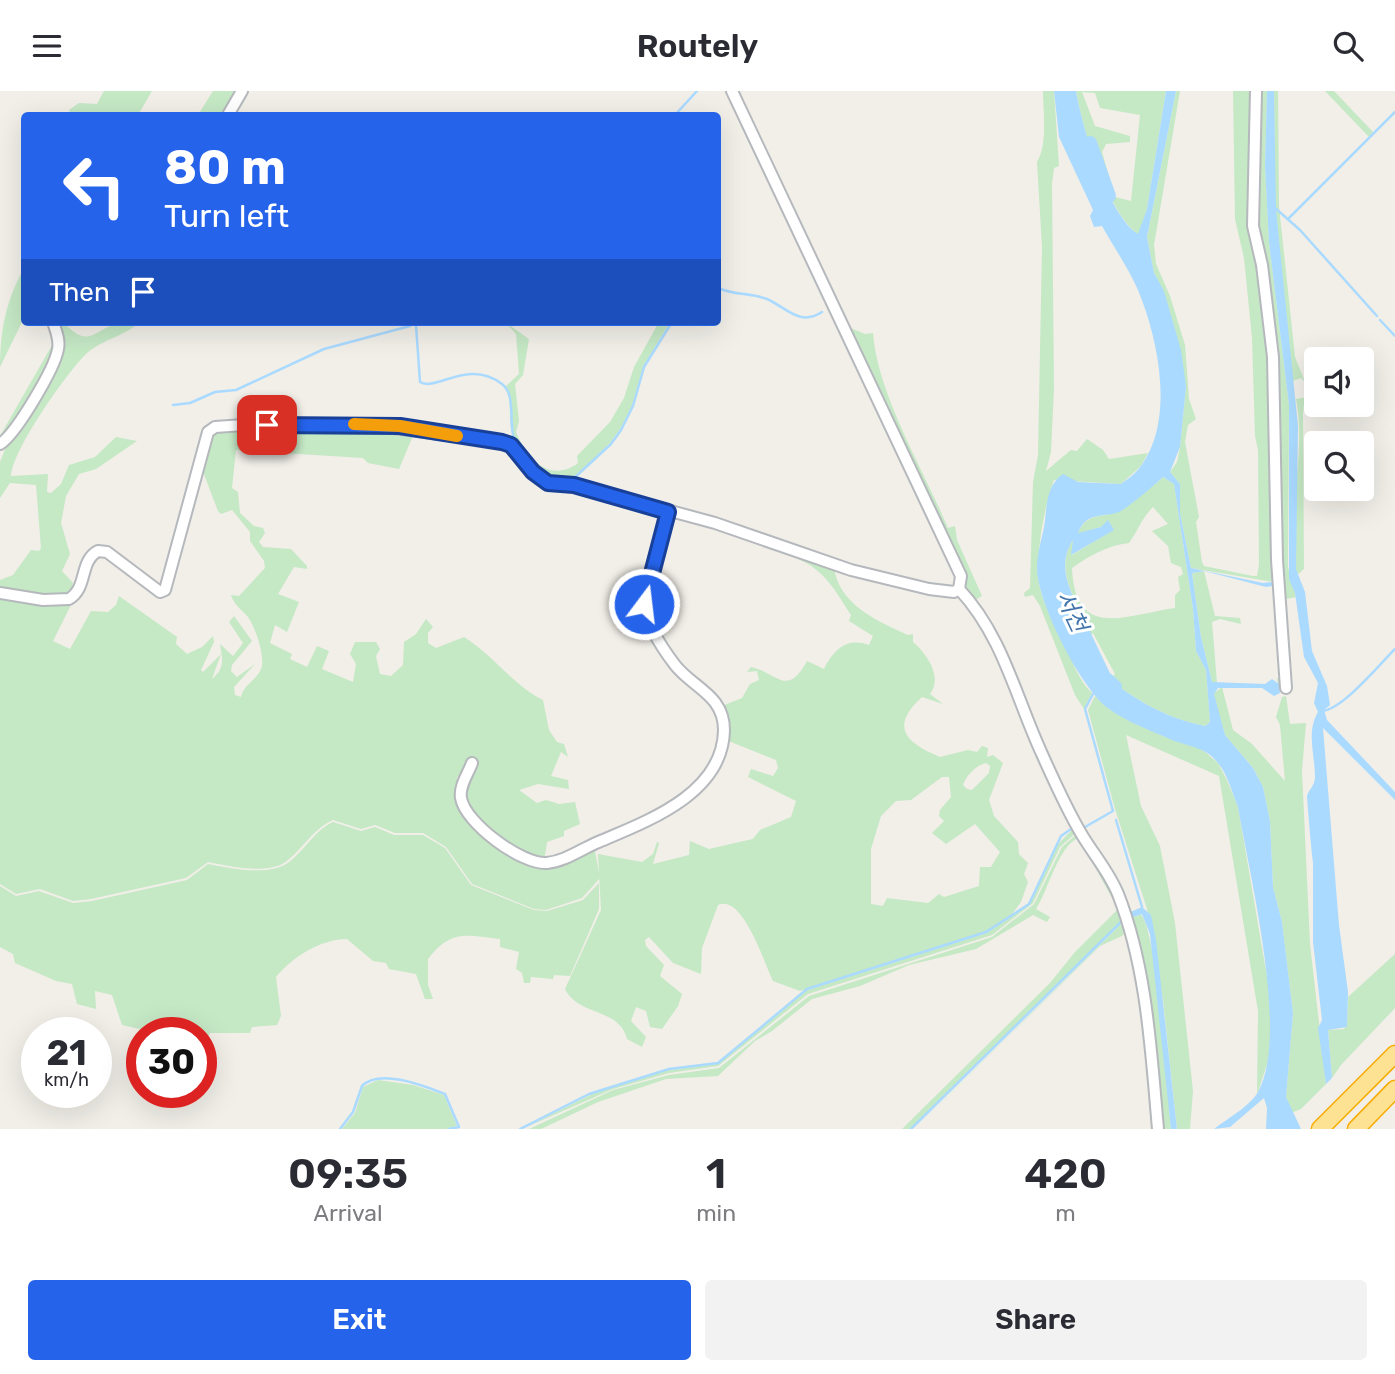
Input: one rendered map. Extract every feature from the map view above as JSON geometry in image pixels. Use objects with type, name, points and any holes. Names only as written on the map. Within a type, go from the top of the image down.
[{"type":"highway","points":[[1320,1129],[1395,1054]]},
{"type":"highway","points":[[1356,1129],[1395,1090]]},
{"type":"street","points":[[230,112],[242,91]]},
{"type":"street","points":[[732,91],[961,576],[959,589]]},
{"type":"street","points":[[1256,91],[1253,226],[1262,265],[1273,356],[1277,560],[1286,688]]},
{"type":"street","points":[[0,444],[12,431],[55,363],[59,346],[54,326]]},
{"type":"street","points":[[0,593],[43,600],[69,599],[80,589],[88,561],[99,551],[107,552],[160,592],[165,590],[208,432],[215,427],[363,424],[502,442],[511,445],[533,472],[548,483],[574,485],[757,536],[811,558],[852,570],[929,589],[954,592],[959,589]]},
{"type":"street","points":[[472,763],[462,787],[465,807],[508,849],[528,860],[544,863],[570,856],[647,823],[701,784],[723,741],[722,709],[693,679],[676,667],[650,623],[644,604],[668,512]]},
{"type":"street","points":[[959,589],[973,604],[1013,674],[1042,755],[1081,834],[1104,866],[1117,891],[1139,968],[1158,1129]]},
{"type":"green space","points":[[104,91],[152,91],[140,112],[69,110],[79,103],[97,104]]},
{"type":"green space","points":[[213,91],[238,91],[227,112],[200,112]]},
{"type":"green space","points":[[1043,91],[1054,91],[1059,166],[1054,168],[1052,184],[1054,389],[1051,452],[1046,471],[1071,450],[1077,451],[1087,439],[1103,450],[1109,459],[1148,453],[1141,466],[1121,484],[1054,480],[1047,505],[1039,551],[1041,592],[1083,683],[1092,693],[1084,709],[1075,695],[1040,606],[1033,595],[1025,597],[1024,593],[1030,588],[1033,482],[1038,455],[1042,247],[1037,162],[1044,137]]},
{"type":"green space","points":[[1076,91],[1166,91],[1147,209],[1139,235],[1117,209],[1107,190],[1090,147]],"holes":[[[1082,92],[1095,93],[1100,108],[1140,115],[1131,201],[1115,197],[1102,152],[1106,144],[1130,142],[1130,136],[1095,126]]]},
{"type":"green space","points":[[1176,91],[1180,91],[1154,245],[1156,264],[1170,296],[1185,345],[1189,399],[1196,419],[1188,425],[1185,442],[1199,517],[1196,522],[1202,562],[1204,566],[1257,576],[1258,450],[1255,436],[1252,338],[1244,258],[1235,219],[1233,91],[1255,91],[1252,227],[1271,358],[1284,691],[1280,691],[1277,679],[1273,582],[1191,568],[1180,513],[1180,484],[1170,472],[1177,462],[1180,447],[1186,387],[1169,311],[1154,273],[1147,237]]},
{"type":"green space","points":[[1259,91],[1267,91],[1265,166],[1269,241],[1289,405],[1288,567],[1296,597],[1282,600],[1279,445],[1255,226]]},
{"type":"green space","points":[[1274,91],[1278,91],[1279,206],[1295,357],[1304,381],[1301,378],[1293,381],[1275,209]]},
{"type":"green space","points":[[1325,91],[1334,91],[1373,132],[1369,137]]},
{"type":"green space","points":[[21,275],[21,324],[0,367],[5,316]]},
{"type":"green space","points":[[55,326],[67,326],[78,335],[90,336],[111,326],[134,326],[90,351],[64,380],[20,449],[11,476],[48,474],[47,492],[51,493],[61,484],[69,465],[95,457],[116,437],[137,441],[96,469],[79,474],[66,496],[61,523],[70,554],[62,571],[73,583],[71,594],[66,597],[0,591],[0,580],[13,575],[31,550],[39,551],[41,548],[36,485],[10,483],[0,498],[0,462],[8,442],[56,367]]},
{"type":"green space","points":[[509,326],[529,339],[523,375],[515,384],[519,421],[516,432],[533,459],[549,470],[558,471],[578,463],[577,456],[610,422],[624,398],[634,367],[657,326],[668,326],[643,367],[632,406],[620,429],[610,443],[573,478],[563,478],[537,467],[523,453],[513,435],[506,386],[519,374],[516,334]]},
{"type":"green space","points":[[846,326],[865,334],[873,333],[876,356],[892,406],[948,528],[955,526],[957,540],[982,596],[974,601],[965,589],[903,440]]},
{"type":"green space","points":[[55,340],[55,355],[10,432],[0,442],[0,436]]},
{"type":"green space","points":[[1304,398],[1304,569],[1297,575],[1293,531],[1299,442],[1296,399]]},
{"type":"green space","points":[[363,426],[415,431],[399,469],[368,463],[363,458],[236,450],[232,488],[238,492],[240,513],[254,526],[263,528],[265,533],[259,542],[263,547],[291,549],[307,566],[307,569],[294,567],[278,594],[299,602],[287,632],[275,625],[270,643],[292,654],[290,659],[307,667],[317,646],[329,651],[322,669],[353,682],[356,664],[350,654],[355,642],[376,642],[380,649],[376,656],[380,674],[391,676],[403,665],[404,642],[416,634],[426,619],[433,627],[428,633],[428,643],[436,648],[464,637],[474,644],[522,686],[543,700],[549,730],[557,742],[564,744],[568,757],[561,752],[551,776],[568,780],[569,789],[538,784],[519,790],[537,803],[546,800],[559,804],[575,802],[580,824],[564,831],[564,836],[547,842],[544,862],[508,846],[473,817],[466,806],[463,791],[474,764],[470,763],[464,773],[457,777],[461,805],[491,837],[515,856],[546,865],[594,846],[600,878],[582,898],[546,910],[534,909],[472,884],[446,847],[423,833],[395,833],[375,825],[361,829],[333,820],[314,833],[288,860],[271,868],[249,869],[208,862],[186,878],[73,901],[40,889],[16,894],[0,884],[0,596],[56,603],[68,601],[70,607],[53,641],[70,649],[91,611],[108,612],[116,605],[119,596],[177,637],[176,644],[187,654],[202,647],[213,636],[214,642],[201,670],[203,672],[221,654],[212,679],[221,666],[222,658],[220,644],[233,656],[243,643],[229,622],[234,616],[252,641],[232,665],[231,671],[237,677],[255,664],[234,687],[235,695],[241,697],[245,688],[261,670],[262,660],[253,627],[231,595],[239,596],[265,568],[264,561],[250,541],[250,532],[232,510],[221,514],[218,511],[200,464],[209,436],[219,429]]},
{"type":"green space","points":[[1163,477],[1174,484],[1193,609],[1196,651],[1206,670],[1210,722],[1205,726],[1175,718],[1147,705],[1096,669],[1086,626],[1066,572],[1065,561],[1074,538],[1072,555],[1098,539],[1101,527],[1077,534],[1086,521],[1118,511]],"holes":[[[1153,507],[1168,524],[1152,531],[1168,546],[1171,563],[1181,567],[1183,574],[1178,577],[1180,590],[1175,595],[1175,608],[1121,618],[1093,615],[1082,606],[1075,591],[1072,568],[1099,552],[1129,543]],[[1093,633],[1115,674],[1111,678],[1097,658],[1091,635]]]},
{"type":"green space","points":[[795,553],[834,566],[843,591],[861,610],[897,630],[908,635],[913,634],[913,642],[928,659],[934,673],[934,687],[930,694],[943,704],[922,697],[906,717],[906,733],[918,746],[940,757],[968,750],[977,752],[982,746],[988,748],[987,757],[993,755],[1003,763],[989,800],[994,816],[1018,842],[1019,854],[1028,863],[1024,874],[1028,882],[1021,902],[1012,914],[986,932],[800,991],[773,981],[744,919],[727,904],[718,905],[702,948],[701,974],[673,963],[649,937],[645,940],[646,946],[664,965],[660,976],[682,994],[678,1006],[662,1029],[650,1027],[646,1011],[636,1007],[631,1021],[646,1037],[642,1047],[627,1039],[616,1022],[579,1004],[565,989],[601,910],[598,854],[642,862],[653,854],[657,842],[659,843],[653,864],[689,855],[690,841],[709,849],[753,839],[760,830],[791,817],[796,801],[748,777],[751,769],[773,776],[778,768],[776,760],[726,740],[722,706],[742,698],[750,684],[759,680],[757,671],[747,672],[751,667],[788,681],[800,672],[807,661],[824,669],[842,646],[854,643],[869,645],[873,636],[849,621],[851,615],[829,582],[816,569],[798,559]],"holes":[[[986,763],[990,766],[989,773],[972,790],[967,789],[963,785],[969,775]],[[942,777],[949,777],[951,797],[940,810],[939,816],[944,821],[932,833],[946,844],[975,824],[1000,852],[991,867],[980,867],[979,886],[944,897],[939,894],[928,903],[887,898],[883,906],[871,904],[871,849],[881,816],[896,801],[911,800]]]},
{"type":"green space","points":[[1204,571],[1215,616],[1240,618],[1241,624],[1220,619],[1212,622],[1217,683],[1212,682],[1201,637],[1192,573]]},
{"type":"green space","points":[[1222,687],[1233,730],[1252,744],[1285,781],[1280,725],[1276,717],[1282,697],[1286,696],[1290,724],[1306,723],[1302,771],[1310,944],[1326,1084],[1301,1109],[1291,1113],[1286,1097],[1293,1013],[1282,922],[1273,887],[1270,821],[1263,787],[1253,768],[1225,735],[1213,694]]},
{"type":"green space","points":[[1095,696],[1110,710],[1143,727],[1176,741],[1198,746],[1218,763],[1238,807],[1272,1006],[1269,1058],[1257,1095],[1258,1011],[1219,776],[1126,735],[1141,806],[1160,846],[1175,923],[1193,1091],[1190,1129],[1177,1129],[1163,1000],[1147,909],[1115,809],[1088,710]]},
{"type":"green space","points":[[333,822],[361,831],[375,827],[394,835],[423,835],[445,848],[471,885],[534,910],[547,911],[583,900],[599,883],[599,909],[570,976],[554,975],[553,979],[531,977],[530,983],[524,983],[522,973],[516,969],[519,952],[500,947],[500,939],[460,936],[444,943],[428,959],[428,985],[433,999],[425,999],[416,974],[389,969],[386,963],[373,961],[347,939],[327,942],[290,963],[276,977],[281,1016],[277,1025],[252,1027],[250,1033],[217,1033],[217,1017],[126,1017],[126,1026],[122,1025],[112,995],[95,991],[96,1009],[77,1004],[72,984],[56,981],[15,963],[13,954],[0,947],[0,886],[16,896],[39,891],[73,903],[92,901],[187,880],[208,864],[249,870],[281,867],[300,852],[320,830]]},
{"type":"green space","points":[[1074,828],[1079,830],[1060,847],[1033,903],[992,935],[808,994],[718,1066],[669,1073],[613,1089],[522,1129],[598,1091],[669,1070],[719,1063],[807,990],[986,933],[1029,904],[1057,845]]},
{"type":"green space","points":[[1079,832],[1116,892],[1128,929],[1122,936],[1100,946],[915,1129],[1125,920],[910,1129],[902,1129],[1050,983],[1075,952],[1118,909],[1079,838],[1072,842],[1060,858],[1036,909],[1050,917],[1047,922],[1033,915],[976,949],[909,965],[860,986],[812,999],[755,1041],[718,1076],[666,1079],[598,1102],[541,1129],[529,1129],[613,1090],[669,1075],[719,1068],[809,996],[992,937],[1034,904],[1062,847]]},
{"type":"green space","points":[[1141,914],[1147,928],[1157,982],[1171,1129],[1160,1129],[1130,918]]},
{"type":"green space","points":[[1395,954],[1395,1008],[1332,1078],[1328,1030],[1344,1029],[1347,1024],[1348,997]]},
{"type":"green space","points":[[378,1080],[413,1085],[444,1095],[457,1126],[446,1129],[342,1129],[355,1113],[363,1087]]},
{"type":"water","points":[[1054,91],[1076,91],[1090,147],[1107,190],[1116,209],[1138,234],[1147,209],[1166,91],[1176,91],[1147,237],[1154,273],[1164,291],[1181,350],[1186,387],[1180,447],[1170,472],[1180,484],[1180,513],[1191,568],[1263,583],[1273,582],[1272,586],[1266,587],[1204,571],[1192,573],[1201,637],[1212,682],[1265,684],[1272,679],[1279,684],[1280,693],[1274,696],[1262,688],[1218,688],[1214,694],[1225,735],[1253,768],[1263,787],[1270,821],[1273,887],[1282,922],[1293,1013],[1286,1097],[1301,1129],[1266,1129],[1267,1108],[1264,1098],[1230,1127],[1214,1129],[1244,1107],[1258,1092],[1267,1066],[1270,1033],[1269,994],[1258,911],[1238,807],[1224,773],[1208,754],[1132,722],[1109,709],[1098,699],[1063,645],[1039,584],[1038,555],[1052,486],[1063,474],[1078,482],[1124,482],[1139,469],[1151,448],[1160,407],[1158,364],[1143,303],[1130,273],[1102,226],[1094,227],[1090,216],[1093,210],[1059,137]],"holes":[[[1163,477],[1174,484],[1193,609],[1196,651],[1206,670],[1210,722],[1205,726],[1175,718],[1147,705],[1096,669],[1086,627],[1066,573],[1067,551],[1073,540],[1071,555],[1114,530],[1108,520],[1101,527],[1078,533],[1087,520],[1124,509]]]},
{"type":"water","points":[[1267,91],[1274,91],[1276,210],[1298,426],[1296,569],[1305,592],[1312,651],[1327,686],[1330,705],[1324,710],[1327,720],[1395,792],[1395,800],[1323,728],[1339,925],[1348,992],[1347,1027],[1328,1030],[1332,1078],[1326,1084],[1318,1028],[1322,1020],[1313,942],[1313,862],[1307,796],[1315,780],[1312,727],[1318,712],[1314,703],[1318,683],[1304,657],[1295,593],[1289,579],[1289,405],[1269,242],[1265,166]]},
{"type":"water","points":[[1142,907],[1151,915],[1156,940],[1177,1129],[1171,1129],[1150,934],[1142,914],[1130,918],[1128,913]]},
{"type":"waterway","points":[[678,112],[697,91]]},
{"type":"waterway","points":[[1289,218],[1395,112]]},
{"type":"waterway","name":"서천","points":[[1090,143],[1109,196]]},
{"type":"waterway","points":[[1274,207],[1300,230],[1377,316]]},
{"type":"waterway","points":[[721,289],[767,299],[800,317],[814,316],[822,312]]},
{"type":"waterway","points":[[1380,320],[1395,336]]},
{"type":"waterway","points":[[173,405],[190,403],[215,392],[236,390],[324,349],[410,326]]},
{"type":"waterway","points":[[416,326],[420,382],[435,383],[477,374],[502,384],[510,396],[512,430],[517,445]]},
{"type":"waterway","points":[[569,479],[573,479],[611,444],[621,430],[633,406],[644,367],[670,326]]},
{"type":"waterway","name":"서천","points":[[1083,633],[1104,677],[1115,687]]},
{"type":"waterway","points":[[1322,711],[1330,709],[1350,695],[1395,649]]},
{"type":"waterway","points":[[1085,827],[1113,811],[1085,709],[1093,694]]},
{"type":"waterway","points":[[1116,820],[1142,907]]},
{"type":"waterway","points":[[520,1129],[589,1094],[669,1069],[718,1063],[807,989],[986,932],[1029,904],[1061,836],[1074,827]]},
{"type":"waterway","points":[[911,1129],[1123,920]]},
{"type":"waterway","points":[[340,1129],[353,1112],[362,1086],[380,1079],[402,1080],[445,1094],[459,1127],[449,1129]]},
{"type":"slow traffic","points":[[354,424],[400,426],[457,436]]},
{"type":"route","points":[[267,425],[400,426],[502,442],[511,445],[533,472],[548,483],[588,488],[668,512],[644,604]]}]
